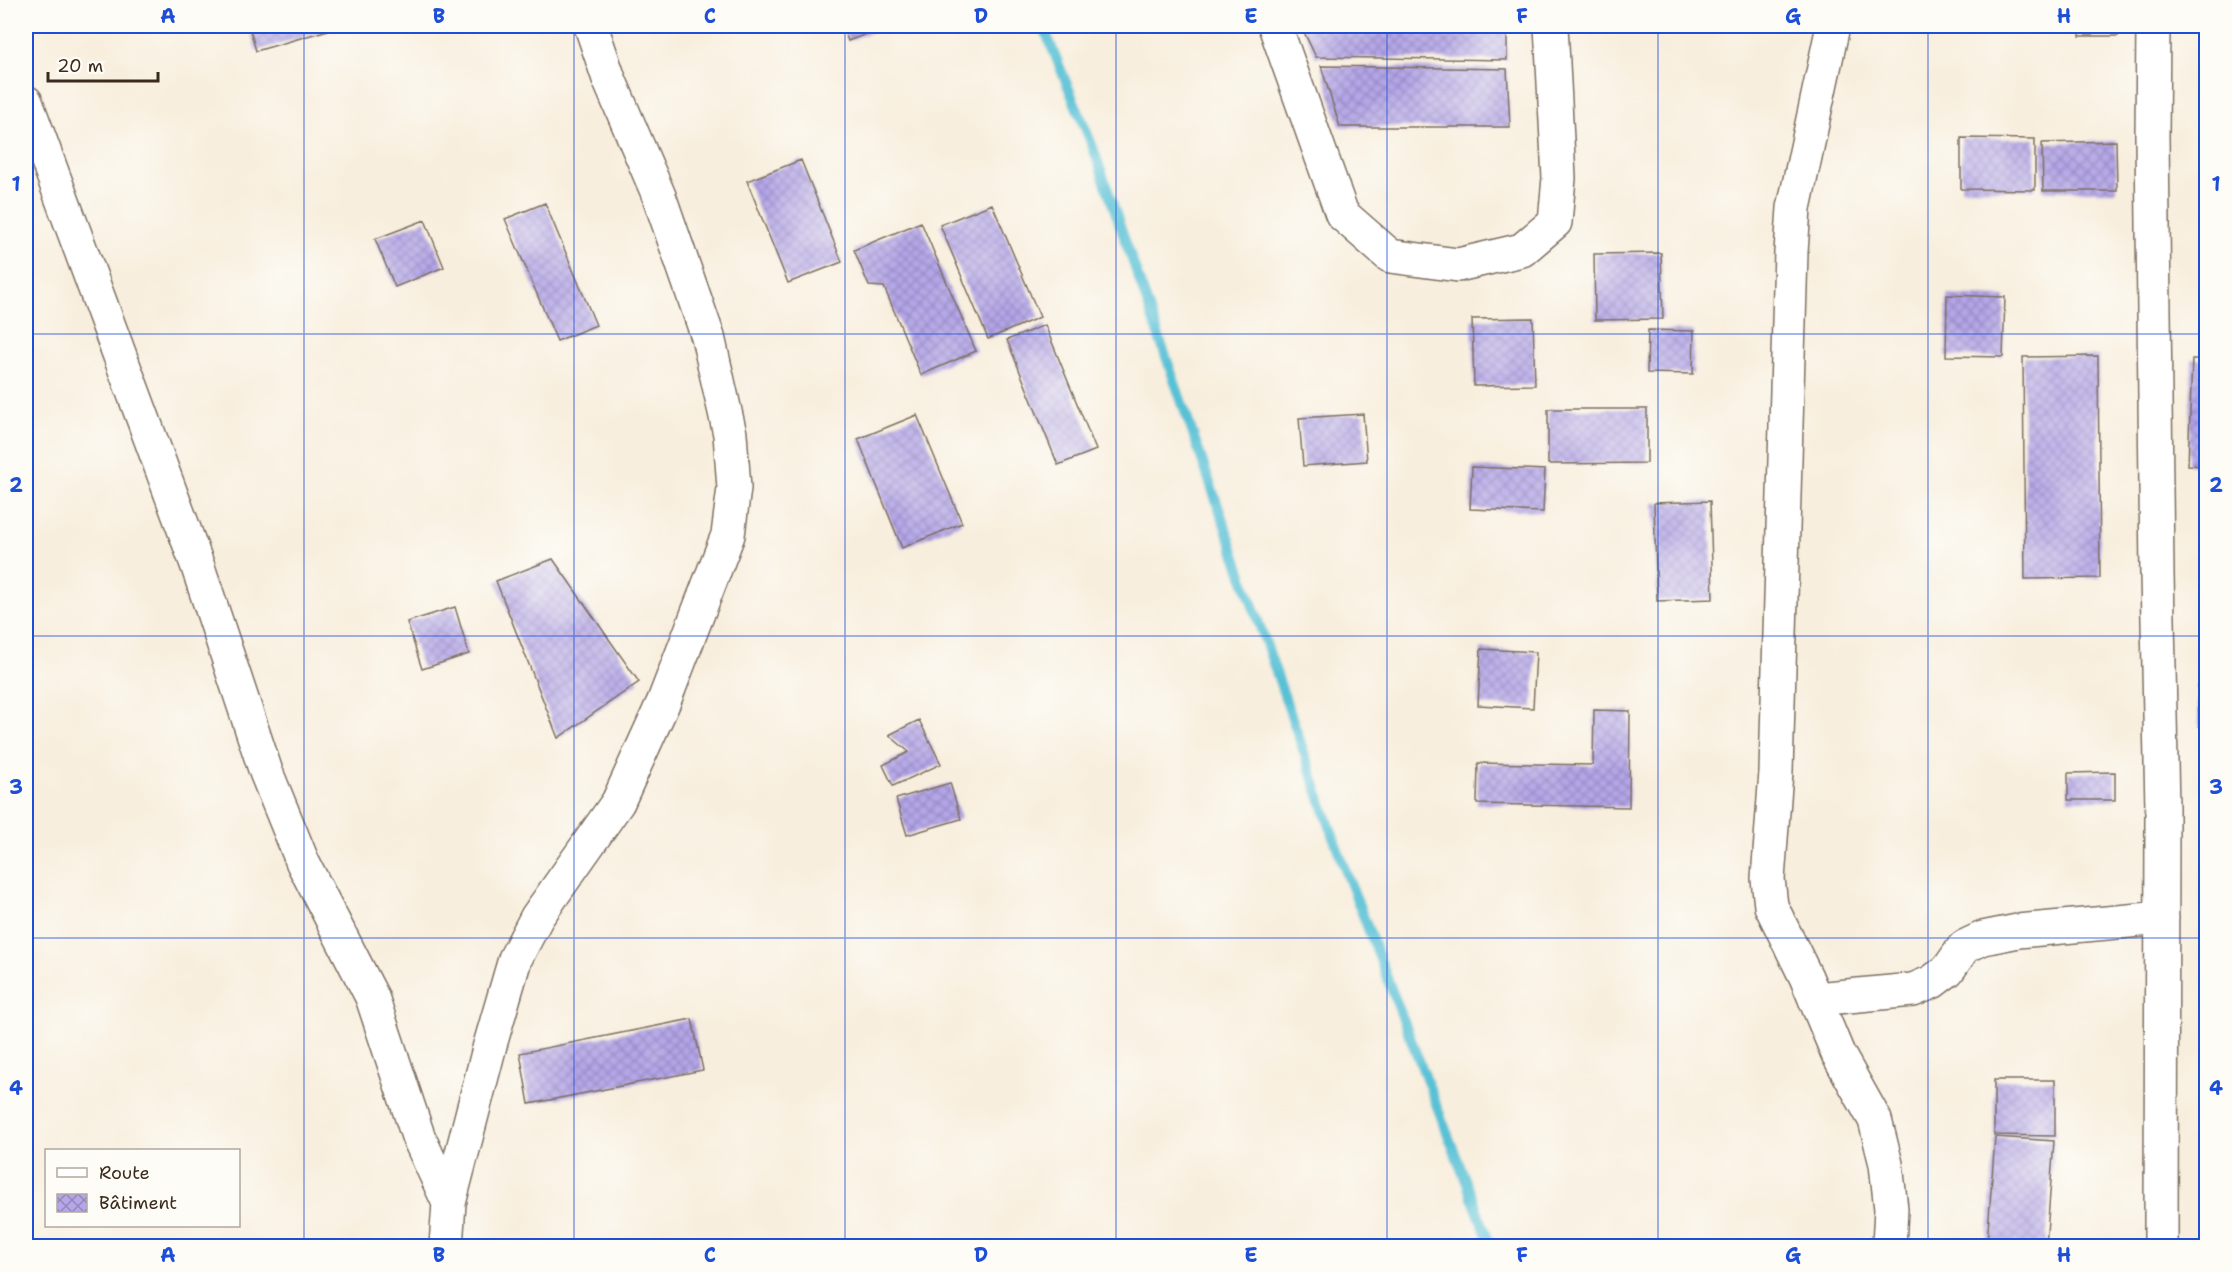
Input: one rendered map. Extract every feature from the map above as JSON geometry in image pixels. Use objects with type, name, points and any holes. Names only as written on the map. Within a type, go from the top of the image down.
[{"type":"street","points":[[446,1246],[449,1203],[515,959],[537,917],[618,802],[664,700],[728,535],[734,488],[730,434],[708,338],[659,196],[609,79],[591,26]]},
{"type":"street","points":[[1275,26],[1342,214],[1390,256],[1458,265],[1522,250],[1555,222],[1559,178],[1551,26]]},
{"type":"street","points":[[1833,26],[1794,208],[1790,273],[1776,772],[1768,879],[1771,906],[1838,1054],[1875,1120],[1886,1164],[1891,1209],[1889,1246]]},
{"type":"street","points":[[2153,26],[2152,136],[2157,574],[2162,808],[2161,1246]]},
{"type":"street","points":[[26,102],[198,567],[266,772],[303,863],[372,997],[414,1126],[449,1203]]},
{"type":"street","points":[[1815,999],[1913,990],[1932,982],[1948,970],[1964,947],[1983,938],[2018,932],[2162,918]]},
{"type":"building","points":[[249,26],[334,26],[335,28],[256,51]]},
{"type":"building","points":[[842,26],[887,26],[848,41]]},
{"type":"building","points":[[1301,26],[1507,26],[1507,60],[1316,57]]},
{"type":"building","points":[[2080,26],[2118,26],[2118,36],[2080,36]]},
{"type":"building","points":[[1321,66],[1507,69],[1510,127],[1340,127]]},
{"type":"building","points":[[1961,138],[2035,139],[2035,190],[1961,189]]},
{"type":"building","points":[[2116,141],[2117,191],[2043,191],[2042,143]]},
{"type":"building","points":[[801,160],[842,262],[788,283],[747,181]]},
{"type":"building","points":[[545,203],[596,325],[557,341],[505,219]]},
{"type":"building","points":[[992,204],[1040,317],[988,339],[940,225]]},
{"type":"building","points":[[425,220],[444,267],[395,287],[375,239]]},
{"type":"building","points":[[921,222],[976,351],[921,375],[884,287],[869,286],[854,250]]},
{"type":"building","points":[[1661,253],[1663,319],[1595,320],[1594,254]]},
{"type":"building","points":[[1947,295],[2005,297],[2003,357],[1946,356]]},
{"type":"building","points":[[1533,318],[1535,385],[1474,386],[1472,319]]},
{"type":"building","points":[[1045,325],[1096,450],[1058,465],[1007,340]]},
{"type":"building","points":[[1648,330],[1694,331],[1693,374],[1647,373]]},
{"type":"building","points":[[2098,356],[2100,578],[2025,579],[2023,357]]},
{"type":"building","points":[[2192,359],[2206,359],[2206,466],[2188,465]]},
{"type":"building","points":[[1548,409],[1647,409],[1647,463],[1548,464]]},
{"type":"building","points":[[1363,414],[1367,461],[1303,466],[1299,418]]},
{"type":"building","points":[[917,415],[962,523],[902,548],[858,439]]},
{"type":"building","points":[[1472,467],[1545,470],[1543,512],[1470,509]]},
{"type":"building","points":[[1710,501],[1713,599],[1657,601],[1654,503]]},
{"type":"building","points":[[553,559],[639,682],[558,738],[496,581]]},
{"type":"building","points":[[455,607],[469,654],[422,669],[407,622]]},
{"type":"building","points":[[1481,649],[1536,652],[1533,708],[1478,705]]},
{"type":"building","points":[[2198,686],[2206,686],[2206,726],[2199,726]]},
{"type":"building","points":[[1594,710],[1630,711],[1629,807],[1477,804],[1478,763],[1593,765]]},
{"type":"building","points":[[919,720],[941,764],[893,786],[883,765],[909,752],[889,735]]},
{"type":"building","points":[[2115,772],[2115,800],[2068,800],[2068,773]]},
{"type":"building","points":[[950,783],[961,819],[907,835],[896,799]]},
{"type":"building","points":[[692,1019],[703,1070],[529,1104],[520,1053]]},
{"type":"building","points":[[1994,1080],[2055,1080],[2055,1136],[1994,1135]]},
{"type":"building","points":[[1995,1137],[2054,1141],[2046,1246],[1987,1244]]},
{"type":"waterway","points":[[1043,26],[1092,145],[1343,864],[1491,1246]]}]
